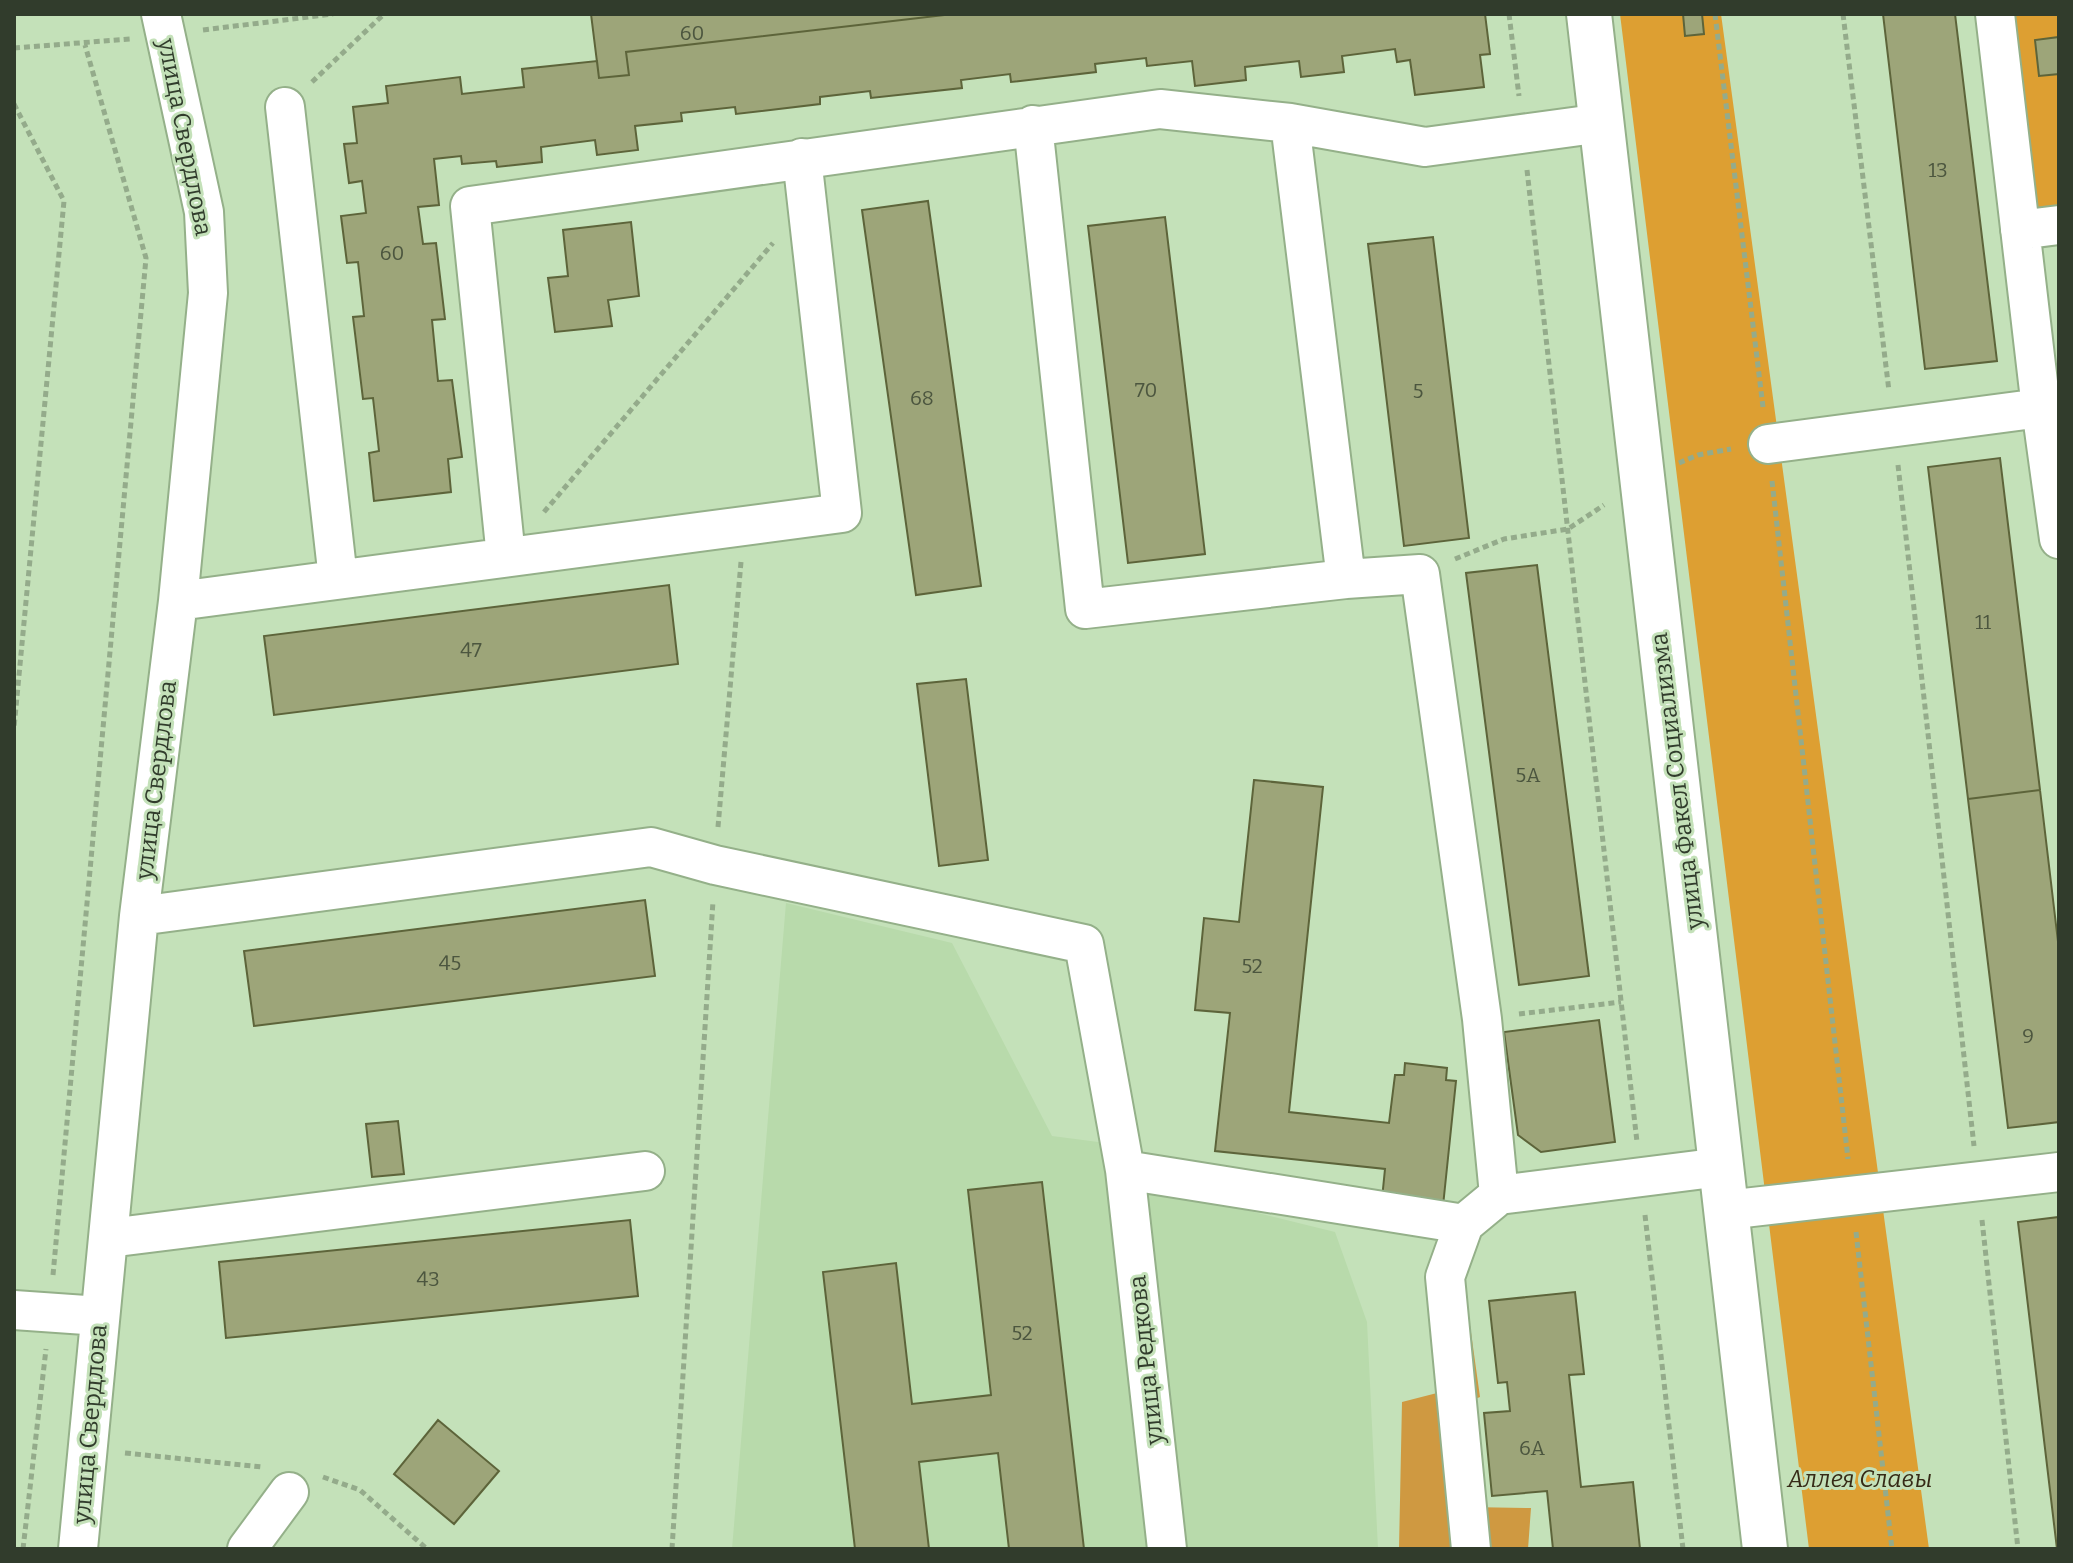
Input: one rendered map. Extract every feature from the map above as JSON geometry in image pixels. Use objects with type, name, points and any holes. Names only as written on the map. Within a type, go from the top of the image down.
[{"type":"main road","name":"улица Факел Социализма","points":[[1589,14],[1765,1549]]},
{"type":"street","name":"улица Свердлова","points":[[78,1549],[139,916],[178,601],[208,293],[204,212],[161,14]]},
{"type":"street","points":[[1995,14],[2041,408],[2057,500],[2059,539]]},
{"type":"street","points":[[285,107],[338,579]]},
{"type":"street","points":[[506,557],[470,206],[1160,109],[1290,123],[1425,147],[1602,123]]},
{"type":"street","points":[[1290,123],[1346,579]]},
{"type":"street","points":[[1033,125],[1085,609],[1346,579],[1420,574],[1482,1019],[1499,1195]]},
{"type":"street","points":[[178,601],[842,513],[802,158]]},
{"type":"street","points":[[2020,230],[2059,225]]},
{"type":"street","points":[[1768,444],[1894,430],[2041,408]]},
{"type":"street","points":[[139,916],[651,847],[715,865]]},
{"type":"street","name":"улица Редкова","points":[[715,865],[1084,944],[1125,1170],[1167,1549]]},
{"type":"street","points":[[1471,1549],[1445,1277],[1464,1224],[1499,1195],[1721,1167]]},
{"type":"street","points":[[1125,1170],[1464,1224]]},
{"type":"street","points":[[109,1238],[645,1171]]},
{"type":"street","points":[[1726,1210],[2059,1172]]},
{"type":"street","points":[[32,1312],[100,1316]]},
{"type":"street","points":[[247,1549],[289,1492]]},
{"type":"path","points":[[285,107],[384,14]]},
{"type":"path","points":[[1509,14],[1683,1549]]},
{"type":"path","points":[[1715,14],[1768,444],[1892,1549]]},
{"type":"path","points":[[1843,14],[1894,430],[2018,1549]]},
{"type":"path","points":[[23,1549],[32,1312],[146,258],[85,45]]},
{"type":"path","points":[[14,104],[64,201],[14,728]]},
{"type":"path","points":[[506,557],[807,202]]},
{"type":"path","points":[[1420,574],[1504,539],[1568,529],[1642,479],[1698,455],[1768,444]]},
{"type":"path","points":[[672,1549],[715,865],[744,526]]},
{"type":"path","points":[[1482,1019],[1621,1002]]},
{"type":"shaded area","points":[[786,903],[952,943],[1052,1136],[1106,1143],[1115,1178],[1335,1232],[1367,1322],[1378,1549],[732,1549]]},
{"type":"shaded area","points":[[1468,1311],[1480,1397],[1458,1406],[1468,1507],[1531,1508],[1528,1549],[1399,1549],[1402,1402],[1437,1393],[1450,1316]]},
{"type":"green space","name":"Аллея Славы","points":[[1620,14],[1721,14],[1929,1549],[1809,1549]]},
{"type":"green space","points":[[2009,14],[2059,14],[2059,208],[2033,211]]},
{"type":"building","points":[[591,14],[953,14],[626,52],[629,75],[599,78]]},
{"type":"building","points":[[953,14],[1485,14],[1490,54],[1480,55],[1484,87],[1415,95],[1410,60],[1397,62],[1395,49],[1342,56],[1344,72],[1301,77],[1299,61],[1245,67],[1246,80],[1195,86],[1192,61],[1147,66],[1146,58],[1095,64],[1096,72],[1011,82],[1010,74],[961,80],[962,88],[871,98],[870,91],[820,97],[820,104],[736,114],[735,107],[681,113],[682,121],[635,126],[638,150],[597,155],[595,140],[541,147],[542,162],[497,167],[496,161],[462,164],[461,156],[434,159],[439,205],[418,207],[423,244],[436,243],[445,319],[432,320],[438,381],[452,380],[462,457],[448,459],[451,492],[374,501],[369,453],[379,451],[373,398],[363,399],[353,317],[364,316],[358,262],[347,263],[341,216],[366,213],[362,181],[349,183],[344,144],[357,143],[353,107],[388,103],[386,86],[460,77],[462,94],[524,87],[522,69],[597,61],[599,78],[629,75],[626,52]]},
{"type":"building","points":[[1683,14],[1702,14],[1704,34],[1685,36]]},
{"type":"building","points":[[1883,14],[1955,14],[1997,361],[1925,369]]},
{"type":"building","points":[[2059,37],[2059,74],[2039,76],[2035,40]]},
{"type":"building","points":[[928,201],[981,586],[916,595],[862,210]]},
{"type":"building","points":[[1165,217],[1205,554],[1128,563],[1088,226]]},
{"type":"building","points":[[631,222],[639,296],[608,300],[612,326],[555,332],[548,278],[568,276],[563,230]]},
{"type":"building","points":[[1433,237],[1469,538],[1404,546],[1368,244]]},
{"type":"building","points":[[2000,458],[2040,790],[1968,799],[1928,467]]},
{"type":"building","points":[[1537,565],[1589,976],[1519,985],[1466,573]]},
{"type":"building","points":[[669,585],[678,664],[274,715],[264,636]]},
{"type":"building","points":[[966,679],[988,860],[939,866],[917,684]]},
{"type":"building","points":[[1254,780],[1323,787],[1289,1112],[1389,1123],[1395,1075],[1404,1075],[1405,1063],[1447,1068],[1446,1080],[1456,1081],[1443,1206],[1382,1199],[1385,1169],[1215,1151],[1230,1013],[1195,1010],[1204,918],[1239,922]]},
{"type":"building","points":[[2040,790],[2059,950],[2059,1122],[2008,1128],[1968,799]]},
{"type":"building","points":[[645,900],[655,976],[254,1026],[244,951]]},
{"type":"building","points":[[1599,1020],[1615,1142],[1541,1152],[1518,1135],[1504,1032]]},
{"type":"building","points":[[398,1121],[404,1174],[372,1177],[366,1124]]},
{"type":"building","points":[[1042,1182],[1084,1549],[1009,1549],[998,1453],[919,1462],[929,1549],[855,1549],[823,1272],[896,1263],[912,1404],[991,1395],[968,1190]]},
{"type":"building","points":[[2059,1217],[2059,1549],[2057,1549],[2018,1222]]},
{"type":"building","points":[[630,1220],[638,1296],[226,1338],[219,1262]]},
{"type":"building","points":[[1575,1292],[1584,1374],[1569,1375],[1581,1487],[1633,1482],[1640,1549],[1553,1549],[1547,1491],[1492,1496],[1484,1413],[1510,1411],[1507,1382],[1498,1383],[1489,1301]]},
{"type":"building","points":[[438,1420],[499,1471],[454,1524],[394,1474]]}]
